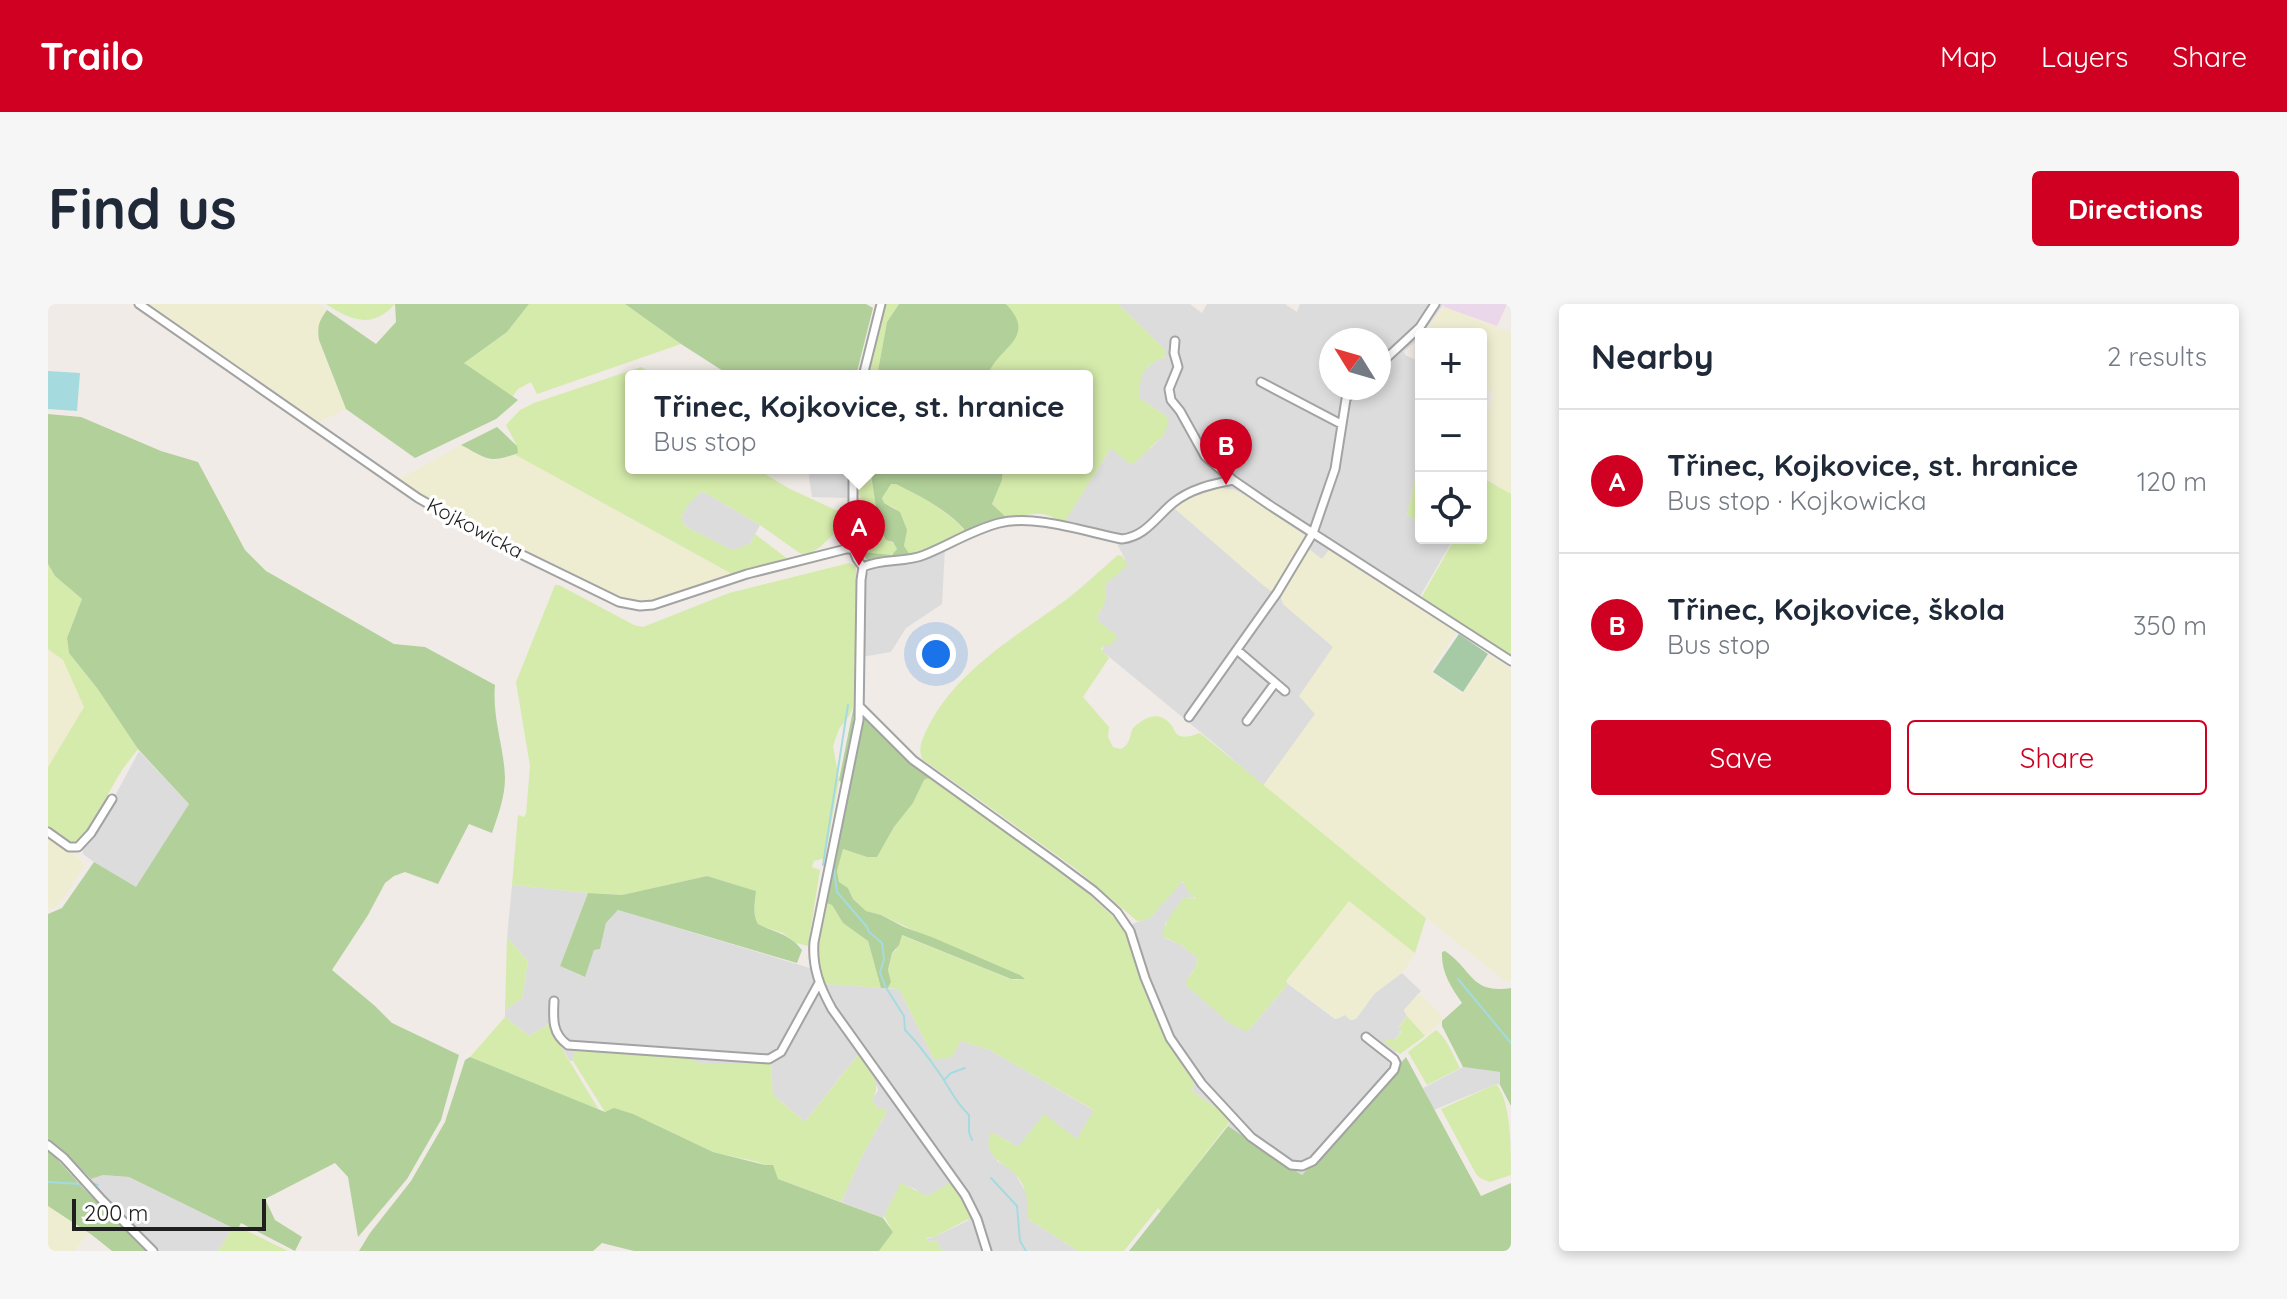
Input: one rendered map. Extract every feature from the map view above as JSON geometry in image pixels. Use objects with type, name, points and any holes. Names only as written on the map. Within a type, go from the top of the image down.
[{"type":"street","name":"Kojkowicka","points":[[139,304],[418,498],[494,541],[619,602],[653,605],[747,574],[853,549]]},
{"type":"street","points":[[864,370],[881,304]]},
{"type":"street","points":[[1391,354],[1420,327],[1433,305]]},
{"type":"street","points":[[1175,341],[1178,367],[1169,389],[1171,400],[1205,456],[1233,480],[1511,661]]},
{"type":"street","points":[[1261,382],[1341,424]]},
{"type":"street","points":[[1189,717],[1277,593],[1313,533],[1335,469],[1346,400]]},
{"type":"street","points":[[853,474],[853,549],[863,567],[860,707],[814,942],[814,965],[832,1009],[965,1195],[987,1251]]},
{"type":"street","points":[[863,567],[871,563],[922,556],[985,527],[1021,520],[1130,538],[1151,526],[1174,502],[1192,491],[1233,480]]},
{"type":"street","points":[[1237,650],[1285,691]]},
{"type":"street","points":[[1247,721],[1275,683]]},
{"type":"street","points":[[860,707],[913,760],[1094,891],[1117,912],[1130,931],[1145,978],[1170,1038],[1202,1084],[1239,1125],[1291,1165],[1302,1166],[1313,1161],[1394,1070],[1394,1059],[1366,1037]]},
{"type":"street","points":[[48,832],[69,847],[78,847],[91,833],[112,799]]},
{"type":"street","points":[[554,1001],[554,1027],[568,1045],[769,1059],[781,1052],[819,983]]},
{"type":"street","points":[[48,1145],[153,1251]]},
{"type":"shaded area","points":[[147,304],[319,304],[327,310],[320,320],[319,340],[346,409],[319,422]]},
{"type":"shaded area","points":[[1118,304],[1190,304],[1202,313],[1207,304],[1285,304],[1297,312],[1300,304],[1444,304],[1426,328],[1415,328],[1415,343],[1404,351],[1405,355],[1415,359],[1415,479],[1407,515],[1415,520],[1415,544],[1450,544],[1415,605],[1329,550],[1322,560],[1308,550],[1283,604],[1334,647],[1316,713],[1263,786],[1102,651],[1104,646],[1110,646],[1097,617],[1105,602],[1106,584],[1125,559],[1116,542],[1059,530],[1111,448],[1151,448],[1164,435],[1166,416],[1139,398],[1139,380],[1141,373],[1156,360],[1165,357],[1166,351]]},
{"type":"shaded area","points":[[1444,304],[1507,304],[1497,326],[1444,307]]},
{"type":"shaded area","points":[[1444,307],[1511,333],[1511,494],[1487,480],[1487,412],[1494,396],[1487,391],[1487,328],[1428,328]]},
{"type":"shaded area","points":[[461,445],[489,460],[496,461],[514,454],[734,575],[651,602],[623,600],[434,505],[396,481]]},
{"type":"shaded area","points":[[809,474],[848,474],[849,498],[812,497]]},
{"type":"shaded area","points":[[1220,488],[1233,489],[1249,497],[1306,536],[1274,593],[1174,508],[1189,498]]},
{"type":"shaded area","points":[[702,491],[760,525],[750,544],[732,551],[686,527],[681,518],[687,505]]},
{"type":"shaded area","points":[[945,549],[942,604],[906,628],[891,652],[862,657],[864,581],[869,571],[880,565],[922,559]]},
{"type":"shaded area","points":[[1309,549],[1322,559],[1329,550],[1452,629],[1455,634],[1431,670],[1462,694],[1489,655],[1511,669],[1511,908],[1508,910],[1511,911],[1511,982],[1505,981],[1263,786],[1315,714],[1299,696],[1333,647],[1281,599]]},
{"type":"shaded area","points":[[48,649],[63,660],[84,707],[48,767]]},
{"type":"shaded area","points":[[139,751],[189,804],[136,888],[83,854],[83,849],[115,803],[116,794]]},
{"type":"shaded area","points":[[48,832],[85,865],[52,910],[48,907]]},
{"type":"shaded area","points":[[1181,881],[1195,900],[1190,897],[1165,924],[1165,938],[1181,945],[1197,958],[1196,967],[1189,976],[1239,1028],[1249,1030],[1288,984],[1335,1019],[1345,1015],[1353,1020],[1375,993],[1402,973],[1421,991],[1404,1010],[1407,1016],[1394,1041],[1397,1057],[1402,1061],[1302,1175],[1228,1126],[1231,1119],[1192,1091],[1194,1082],[1146,994],[1124,927],[1151,917]]},
{"type":"shaded area","points":[[512,885],[588,893],[560,966],[584,977],[594,950],[600,949],[606,923],[618,910],[820,971],[825,984],[899,989],[934,1059],[961,1041],[990,1050],[1095,1111],[1077,1139],[1018,1147],[995,1134],[997,1161],[1013,1170],[1028,1196],[1028,1219],[1078,1251],[945,1251],[940,1249],[937,1240],[929,1242],[926,1239],[969,1220],[931,1195],[924,1196],[901,1184],[883,1218],[841,1202],[886,1113],[878,1109],[872,1099],[878,1091],[877,1086],[857,1056],[805,1122],[773,1095],[771,1064],[706,1064],[575,1049],[573,1061],[570,1061],[555,1037],[551,1023],[529,1036],[505,1017],[505,1010],[522,998],[528,961],[507,938]]},
{"type":"shaded area","points":[[1349,900],[1415,953],[1404,971],[1375,993],[1356,1019],[1350,1020],[1345,1015],[1337,1019],[1286,982]]},
{"type":"shaded area","points":[[1419,993],[1442,1016],[1442,1021],[1425,1036],[1404,1010]]},
{"type":"shaded area","points":[[1463,1067],[1500,1072],[1500,1085],[1434,1110],[1423,1088]]},
{"type":"shaded area","points":[[103,1175],[129,1177],[233,1228],[218,1251],[149,1251],[84,1189],[91,1179]]},
{"type":"shaded area","points":[[48,1206],[89,1233],[74,1251],[48,1251]]},
{"type":"green space","points":[[326,304],[395,304],[378,317],[362,320],[344,315]]},
{"type":"green space","points":[[395,304],[529,304],[507,332],[464,363],[518,400],[496,419],[415,458],[346,409],[319,340],[320,321],[327,310],[376,344],[396,322]]},
{"type":"green space","points":[[529,304],[625,304],[681,344],[537,394],[531,382],[518,389],[512,397],[464,363],[507,332]]},
{"type":"green space","points":[[625,304],[866,304],[873,308],[858,370],[722,370]]},
{"type":"green space","points":[[884,304],[899,304],[887,322],[878,370],[867,370]]},
{"type":"green space","points":[[899,304],[1006,304],[1018,326],[1017,335],[991,370],[878,370],[887,322]]},
{"type":"green space","points":[[1006,304],[1118,304],[1166,351],[1166,356],[1144,372],[1139,398],[1169,420],[1164,435],[1133,464],[1111,448],[1064,523],[1042,514],[1008,519],[992,504],[1002,474],[1093,474],[1093,370],[991,370],[1016,335],[1018,326]]},
{"type":"green space","points":[[625,372],[625,474],[765,474],[840,512],[843,520],[838,530],[820,547],[811,553],[801,554],[760,525],[702,491],[681,517],[686,527],[732,550],[750,544],[755,534],[789,560],[734,575],[514,454],[517,453],[517,446],[506,425],[520,410]]},
{"type":"green space","points":[[48,414],[81,417],[161,451],[198,462],[245,550],[266,571],[394,644],[425,647],[495,685],[495,709],[505,778],[492,833],[469,824],[438,884],[405,872],[385,883],[332,970],[392,1023],[459,1055],[441,1120],[407,1179],[358,1237],[348,1177],[335,1163],[265,1199],[275,1220],[302,1237],[295,1251],[241,1223],[233,1228],[129,1177],[103,1175],[91,1179],[65,1152],[48,1142],[48,914],[62,908],[94,862],[136,887],[189,804],[138,749],[69,653],[67,638],[82,599],[55,576],[48,564]]},
{"type":"green space","points":[[497,427],[517,446],[518,453],[494,459],[461,445]]},
{"type":"green space","points":[[854,474],[871,474],[879,527],[886,540],[895,545],[897,552],[876,556],[857,548],[856,500],[861,497],[854,489]]},
{"type":"green space","points":[[871,474],[1002,474],[992,504],[1008,519],[991,520],[964,532],[941,509],[891,484],[882,498],[884,503],[900,512],[907,530],[904,546],[911,556],[866,559],[861,552],[892,555],[897,549],[893,542],[886,540],[879,527]]},
{"type":"green space","points":[[1415,479],[1415,520],[1407,515]]},
{"type":"green space","points":[[1487,480],[1511,494],[1511,655],[1420,600],[1452,544],[1487,544]]},
{"type":"green space","points":[[891,484],[932,504],[957,522],[964,532],[933,549],[911,556],[904,546],[906,535],[895,508],[884,503],[882,498]]},
{"type":"green space","points":[[1118,555],[1128,565],[1106,584],[1105,602],[1097,617],[1118,636],[1110,646],[1101,649],[1109,658],[1083,697],[1109,727],[1108,737],[1113,747],[1124,747],[1133,728],[1153,716],[1163,718],[1180,736],[1200,733],[1426,918],[1415,953],[1349,901],[1286,981],[1288,984],[1245,1031],[1228,1022],[1187,986],[1186,981],[1196,967],[1197,958],[1181,945],[1162,936],[1167,921],[1182,900],[1185,897],[1196,899],[1187,891],[1183,881],[1151,917],[1137,921],[1076,869],[922,759],[922,740],[951,692],[983,660],[1072,595]]},
{"type":"green space","points":[[849,563],[856,566],[855,703],[839,729],[833,746],[839,780],[825,858],[814,861],[812,867],[820,870],[808,946],[758,925],[754,912],[756,891],[707,876],[622,895],[512,885],[518,815],[524,817],[526,814],[530,766],[516,682],[555,585],[643,627],[729,593]]},
{"type":"green space","points":[[48,564],[55,576],[82,599],[67,638],[69,653],[138,749],[109,792],[104,809],[84,843],[71,845],[48,827],[48,767],[84,707],[63,660],[48,649]]},
{"type":"green space","points":[[1459,634],[1488,654],[1463,692],[1433,672]]},
{"type":"green space","points":[[854,705],[853,723],[868,718],[941,782],[928,778],[924,780],[913,803],[894,827],[877,857],[843,849],[837,871],[839,882],[848,888],[853,899],[866,911],[1025,979],[1011,979],[902,935],[892,953],[888,970],[891,982],[888,988],[881,988],[868,941],[843,923],[832,905],[824,902],[849,792],[839,780]]},
{"type":"green space","points":[[928,778],[1087,892],[1124,927],[1146,994],[1194,1082],[1192,1091],[1232,1119],[1161,1211],[1158,1208],[1124,1251],[1078,1251],[1028,1219],[1023,1185],[990,1150],[990,1134],[1018,1147],[1044,1114],[1077,1139],[1094,1110],[990,1050],[961,1041],[951,1058],[934,1059],[899,989],[888,988],[891,982],[888,971],[901,935],[1010,979],[1020,980],[881,915],[866,911],[853,899],[848,888],[839,882],[837,871],[843,849],[877,857]]},
{"type":"green space","points":[[707,876],[756,891],[754,912],[758,924],[797,944],[802,950],[797,963],[618,910],[606,923],[600,949],[594,950],[585,977],[560,966],[588,893],[622,895]]},
{"type":"green space","points":[[824,902],[832,905],[843,923],[868,941],[881,988],[825,984],[819,953]]},
{"type":"green space","points":[[507,938],[528,961],[522,998],[505,1010]]},
{"type":"green space","points":[[1445,951],[1479,984],[1498,989],[1511,988],[1511,1106],[1500,1085],[1500,1072],[1463,1067],[1442,1026],[1442,1021],[1462,1003],[1445,973],[1442,952]]},
{"type":"green space","points":[[1407,1016],[1425,1036],[1400,1054],[1384,1042],[1386,1039],[1395,1040]]},
{"type":"green space","points":[[505,1017],[529,1036],[551,1023],[555,1037],[599,1110],[470,1057]]},
{"type":"green space","points":[[1436,1030],[1447,1042],[1460,1068],[1427,1085],[1408,1052]]},
{"type":"green space","points":[[575,1049],[642,1053],[706,1064],[771,1064],[773,1095],[805,1122],[858,1055],[875,1082],[872,1099],[878,1109],[886,1108],[886,1113],[841,1202],[778,1179],[758,1162],[713,1152],[648,1121],[605,1112],[573,1061]]},
{"type":"green space","points":[[470,1057],[605,1112],[614,1108],[633,1114],[713,1152],[773,1165],[778,1179],[883,1218],[893,1232],[879,1251],[634,1251],[602,1243],[593,1251],[359,1251],[411,1181],[445,1122],[465,1060]]},
{"type":"green space","points":[[1406,1057],[1481,1196],[1511,1183],[1511,1251],[1129,1251],[1228,1126],[1302,1175]]},
{"type":"green space","points":[[1496,1084],[1507,1113],[1511,1175],[1490,1182],[1476,1174],[1441,1109]]},
{"type":"green space","points":[[48,1149],[147,1251],[112,1251],[48,1206]]},
{"type":"green space","points":[[901,1183],[927,1196],[950,1183],[959,1193],[970,1218],[934,1237],[926,1238],[929,1242],[937,1240],[940,1249],[945,1251],[879,1251],[893,1232],[884,1216]]},
{"type":"green space","points":[[239,1227],[288,1251],[218,1251],[233,1228]]},
{"type":"water","points":[[48,371],[80,373],[77,411],[48,409]]},
{"type":"waterway","points":[[823,865],[848,705]]},
{"type":"waterway","points":[[834,870],[837,892],[869,932],[882,943],[884,959],[880,972],[904,1016],[905,1030],[969,1115],[972,1140]]},
{"type":"waterway","points":[[1458,979],[1511,1043]]},
{"type":"waterway","points":[[945,1079],[965,1068]]},
{"type":"waterway","points":[[991,1178],[1017,1206],[1020,1241],[1026,1251]]},
{"type":"waterway","points":[[48,1182],[80,1184]]},
{"type":"waterway","points":[[94,1184],[98,1185]]},
{"type":"place","name":"Třinec, Kojkovice, škola","points":[[1226,485]]},
{"type":"place","name":"Třinec, Kojkovice, st. hranice","points":[[859,566]]}]
